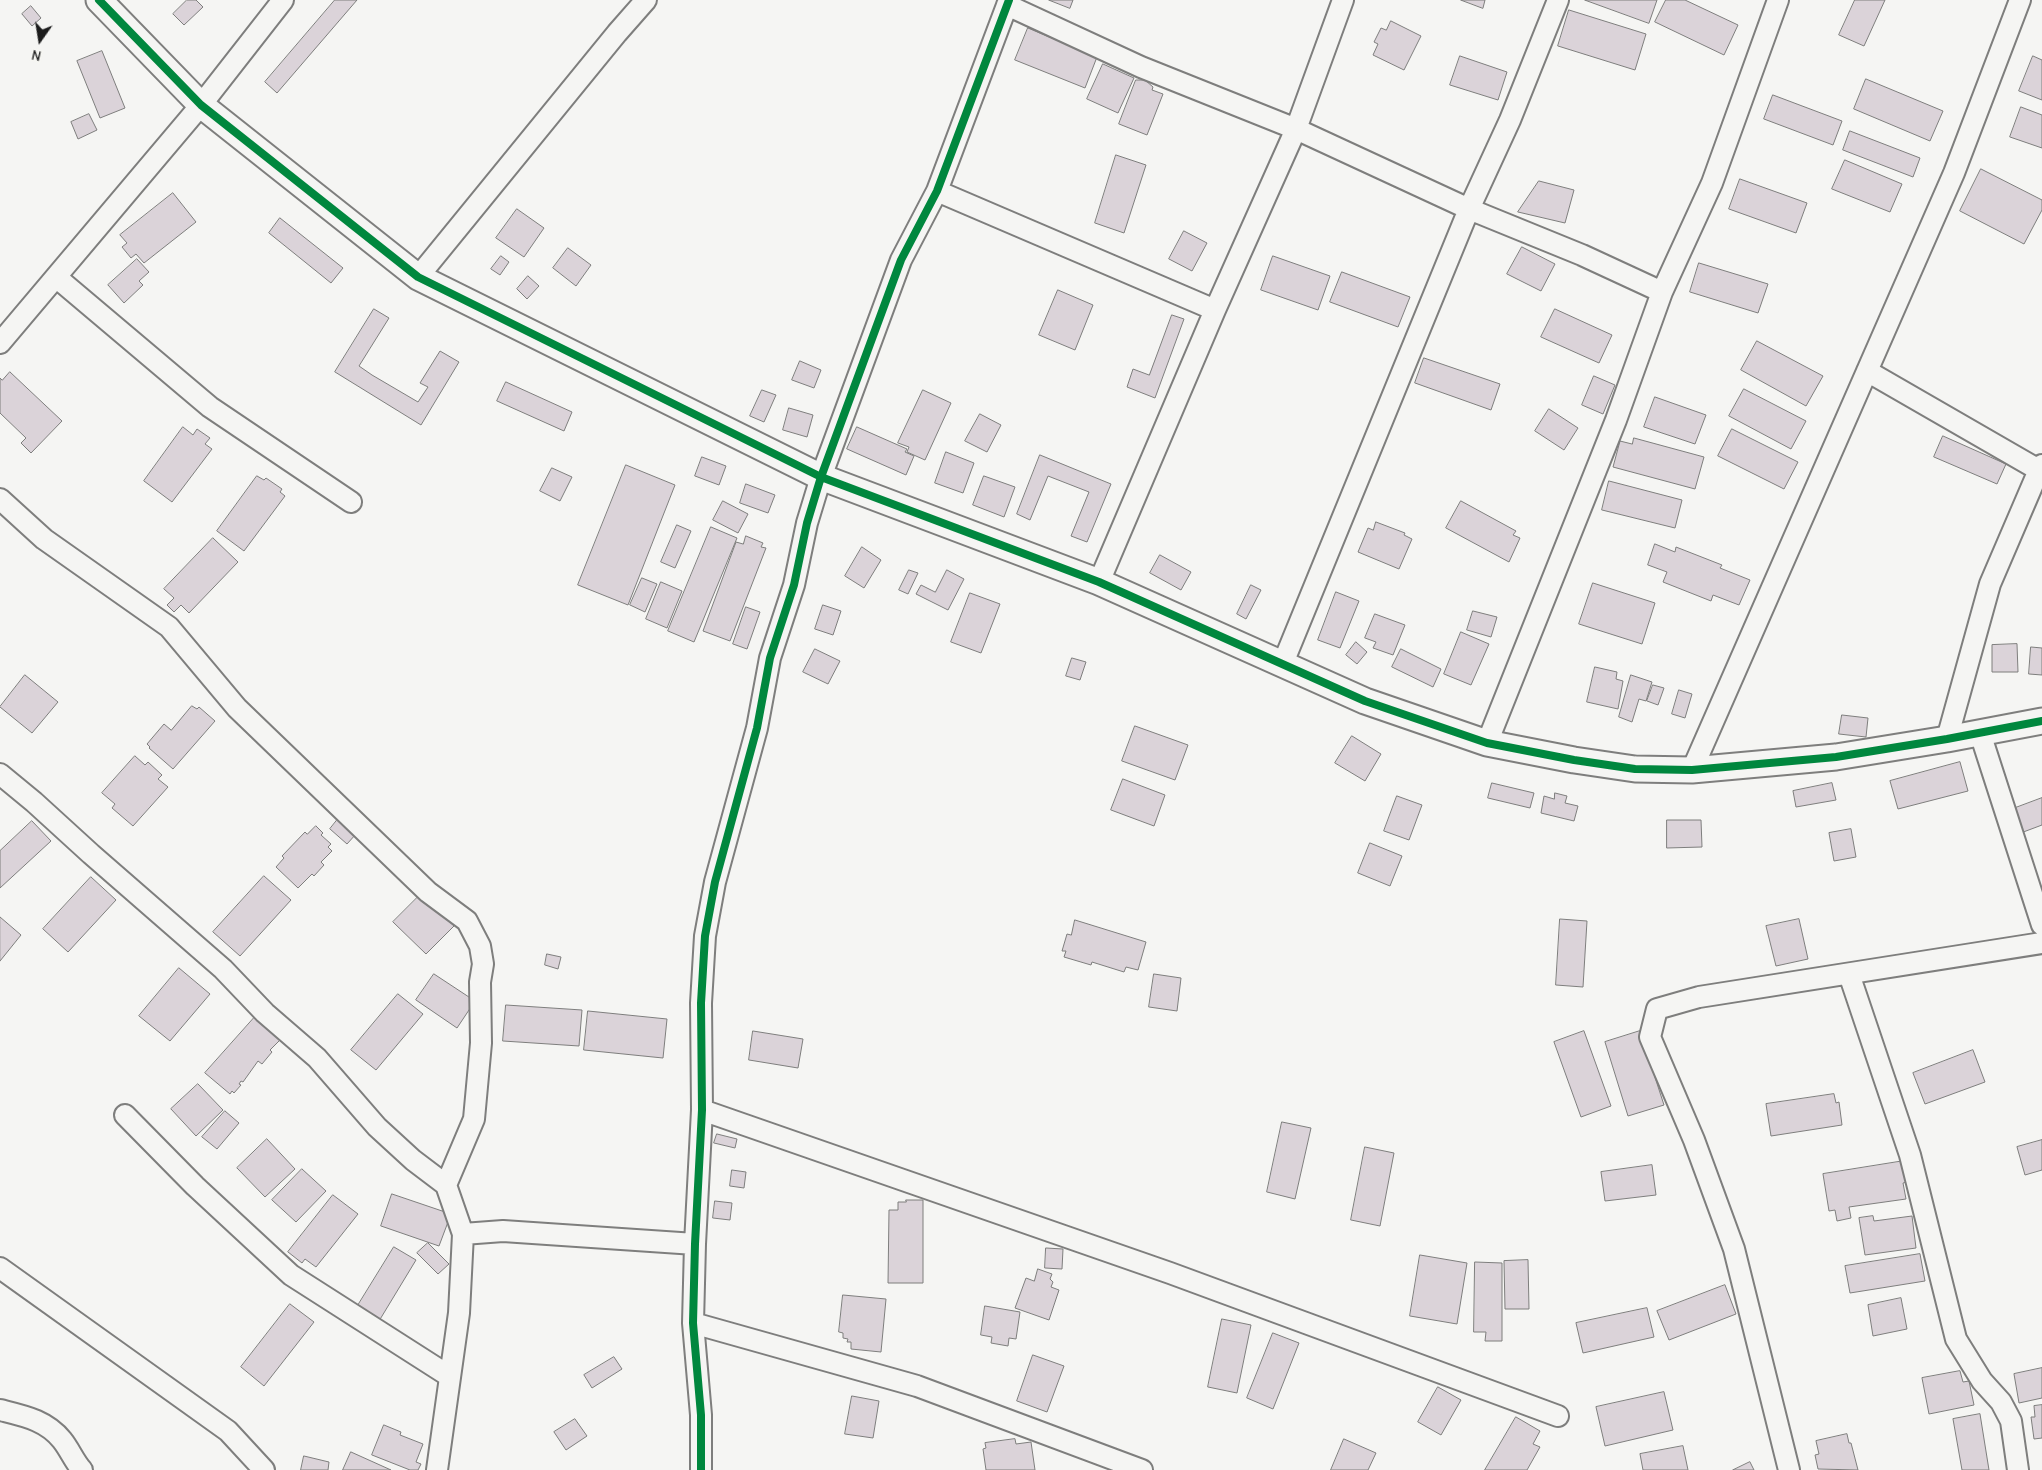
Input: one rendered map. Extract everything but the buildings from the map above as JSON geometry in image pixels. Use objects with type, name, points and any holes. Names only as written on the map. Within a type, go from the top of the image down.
[{"type":"street","points":[[99,0],[202,105],[418,277],[821,477],[1099,582],[1365,702],[1487,743],[1574,760],[1635,769],[1692,770],[1836,758],[2042,721]]},
{"type":"street","points":[[0,343],[202,105],[283,0]]},
{"type":"street","points":[[418,277],[646,0]]},
{"type":"street","points":[[1099,582],[1215,310],[1296,128],[1343,0]]},
{"type":"street","points":[[1282,663],[1469,209],[1510,120],[1558,0]]},
{"type":"street","points":[[1487,743],[1616,420],[1662,292],[1712,183],[1778,0]]},
{"type":"street","points":[[1692,770],[1954,174],[2020,0]]},
{"type":"street","points":[[700,1470],[701,1415],[693,1323],[695,1244],[702,1110],[702,1003],[705,936],[715,882],[757,728],[770,658],[794,584],[807,523],[821,477],[901,260],[937,191],[1008,3],[1141,67],[1296,128],[1469,209],[1582,255],[1662,292]]},
{"type":"street","points":[[937,191],[1215,310]]},
{"type":"street","points":[[56,277],[210,408],[351,502]]},
{"type":"street","points":[[1867,371],[2041,469],[1990,584],[1947,739]]},
{"type":"street","points":[[0,499],[44,539],[169,627],[237,708],[428,892],[467,921],[480,946],[483,964],[480,982],[481,1043],[474,1119],[446,1185]]},
{"type":"street","points":[[1980,733],[2042,925]]},
{"type":"street","points":[[0,774],[223,969],[265,1014],[317,1058],[377,1127],[413,1160],[446,1185],[463,1234],[459,1313],[437,1470]]},
{"type":"street","points":[[1789,1470],[1734,1249],[1694,1140],[1650,1037],[1657,1009],[1699,998],[2042,943]]},
{"type":"street","points":[[1849,974],[1910,1156],[1956,1338],[1982,1381],[2001,1402],[2011,1420],[2018,1470]]},
{"type":"street","points":[[702,1110],[1170,1273],[1558,1416]]},
{"type":"street","points":[[125,1115],[195,1186],[291,1275],[449,1376]]},
{"type":"street","points":[[463,1234],[503,1231],[695,1244]]},
{"type":"street","points":[[0,1268],[228,1431],[264,1470]]},
{"type":"street","points":[[693,1323],[917,1386],[1142,1470]]},
{"type":"street","points":[[0,1410],[27,1416],[47,1425],[62,1441],[82,1470]]},
{"type":"cycle path","points":[[99,0],[201,105],[418,277],[821,477],[1099,582],[1365,701],[1487,743],[1574,760],[1635,769],[1692,770],[1836,757],[2042,721]]},
{"type":"cycle path","points":[[701,1470],[701,1415],[693,1323],[702,1110],[701,1003],[705,936],[715,882],[757,728],[770,658],[794,585],[807,523],[821,477],[901,260],[937,191],[1009,0]]}]
